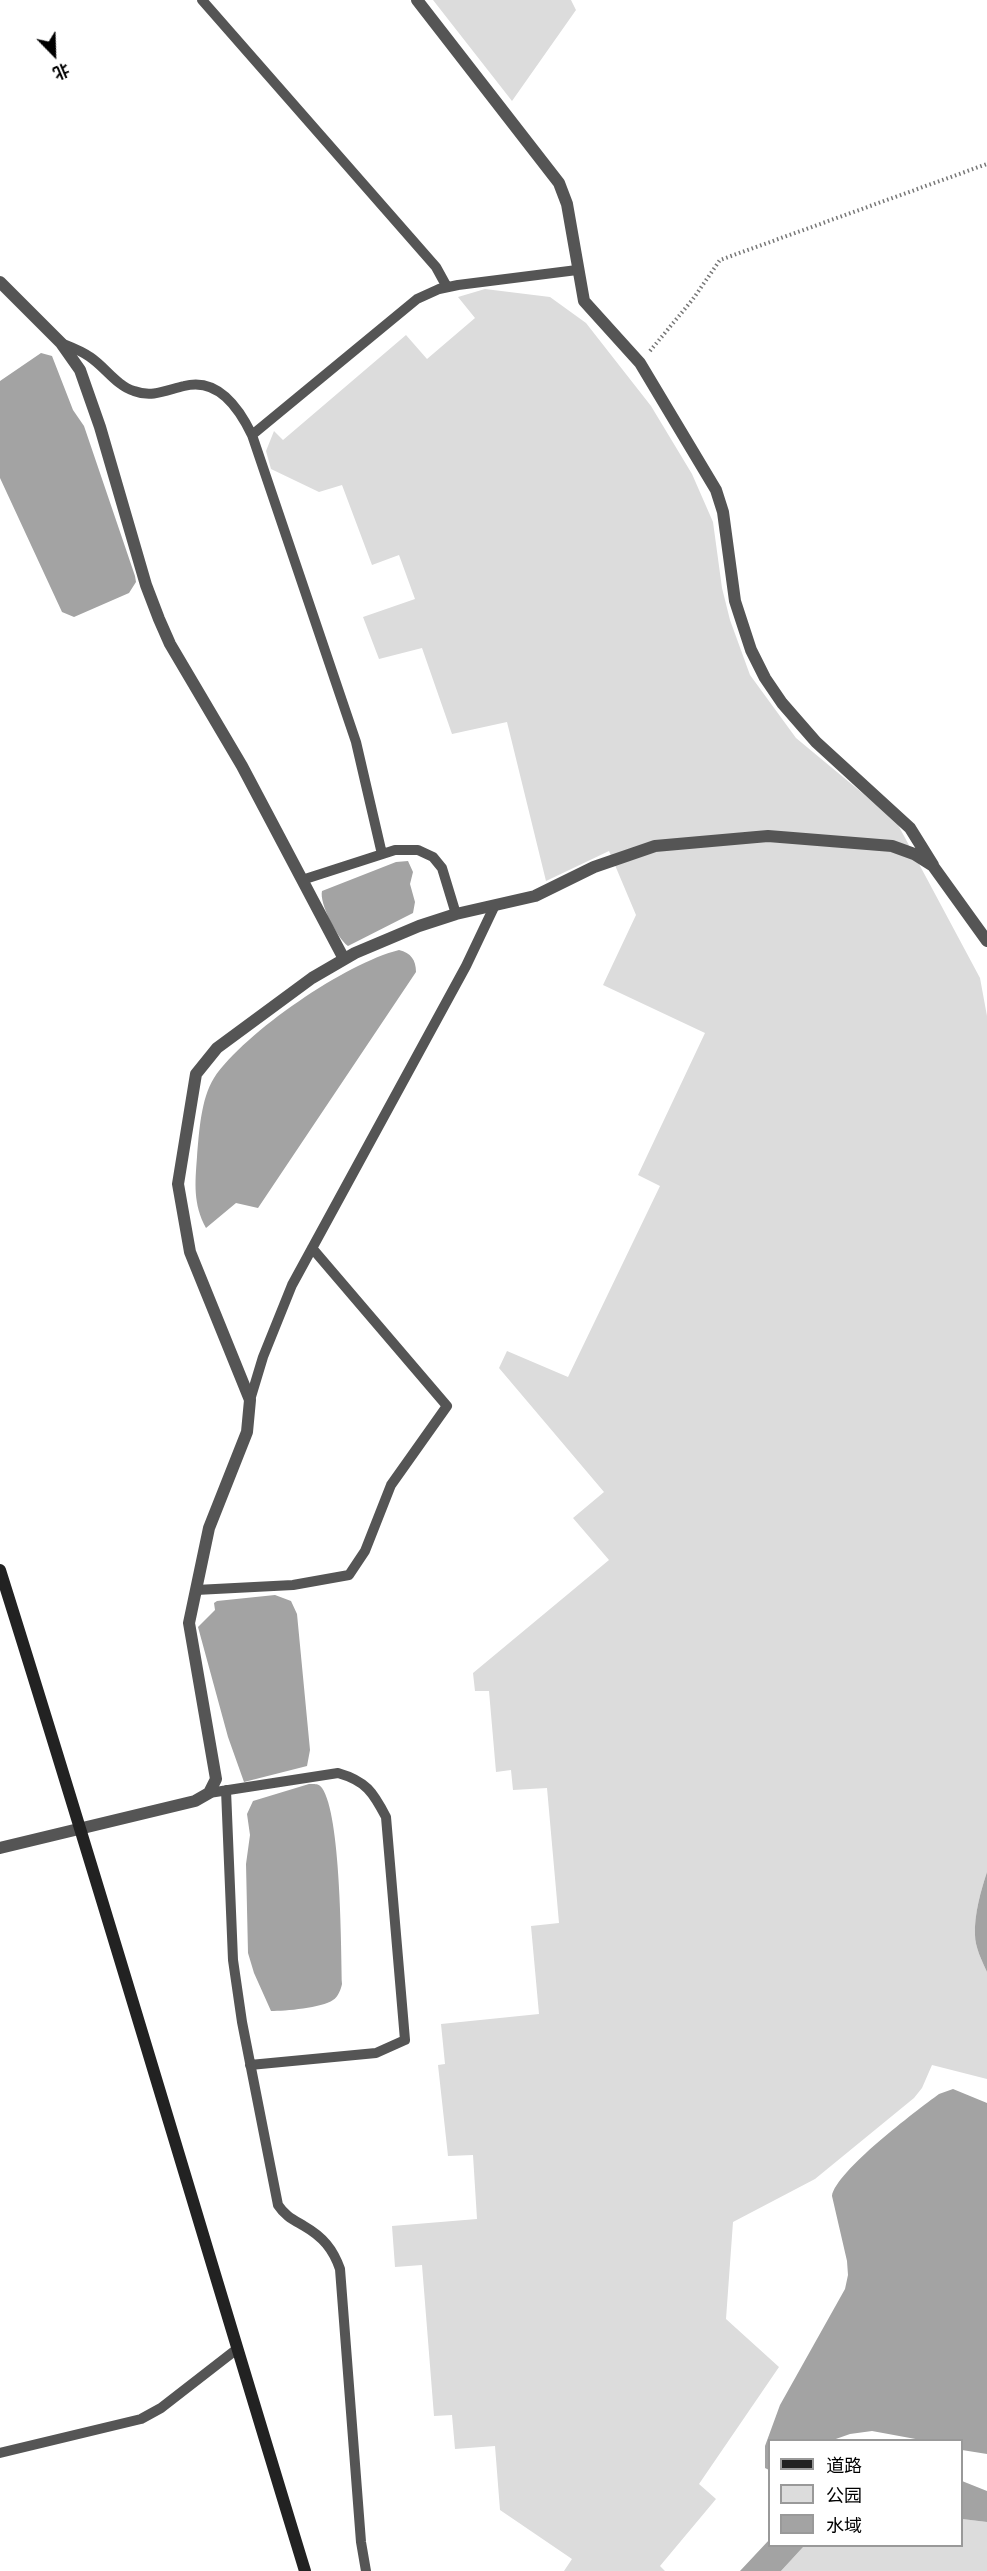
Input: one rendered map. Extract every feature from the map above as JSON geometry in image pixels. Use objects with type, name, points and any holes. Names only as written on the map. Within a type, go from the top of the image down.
[{"type":"street","points":[[417,0],[559,183],[567,204],[584,301],[640,363],[716,490],[723,512],[735,601],[751,650],[765,678],[782,703],[816,742],[910,828],[933,866],[987,941]]},
{"type":"street","points":[[0,282],[61,343],[80,370],[146,585],[162,627],[242,766],[344,959]]},
{"type":"street","points":[[0,1848],[195,1801],[209,1793],[214,1787],[216,1772],[189,1631],[209,1528],[247,1432],[249,1400],[190,1252],[179,1192],[180,1168],[196,1074],[217,1048],[312,978],[344,959],[419,926],[456,914],[535,896],[594,867],[655,846],[768,836],[884,844],[914,854],[933,866]]},
{"type":"street","points":[[0,1570],[81,1829],[304,2571]]},
{"type":"lane","points":[[202,0],[436,267],[447,287]]},
{"type":"lane","points":[[252,435],[417,298],[447,287],[578,270]]},
{"type":"lane","points":[[61,343],[90,356],[131,391],[155,394],[186,385],[211,387],[235,406],[252,435],[356,741],[382,854]]},
{"type":"lane","points":[[302,880],[395,850],[418,850],[433,857],[442,868],[456,914]]},
{"type":"lane","points":[[249,1400],[263,1357],[292,1285],[466,966],[495,905]]},
{"type":"lane","points":[[196,1590],[293,1585],[349,1575],[365,1551],[391,1485],[447,1406],[312,1248]]},
{"type":"lane","points":[[209,1793],[338,1773],[355,1778],[368,1788],[386,1817],[405,2040],[376,2053],[250,2066]]},
{"type":"lane","points":[[226,1790],[233,1960],[250,2066],[278,2205],[283,2214],[324,2240],[334,2254],[340,2269],[361,2542],[366,2571]]},
{"type":"lane","points":[[0,2453],[141,2419],[161,2408],[237,2349]]},
{"type":"path","points":[[640,363],[693,299],[720,260],[987,164]]},
{"type":"green space","points":[[433,0],[571,0],[576,10],[512,101]]},
{"type":"green space","points":[[485,289],[550,297],[586,323],[651,406],[692,474],[713,522],[722,588],[730,620],[750,675],[796,738],[896,821],[980,978],[987,1016],[987,1872],[978,1903],[975,1940],[987,1972],[987,2079],[932,2065],[922,2088],[914,2098],[815,2179],[733,2222],[726,2319],[779,2367],[699,2484],[716,2499],[660,2566],[665,2571],[564,2571],[572,2559],[500,2510],[495,2446],[455,2449],[452,2415],[434,2416],[422,2265],[395,2267],[392,2226],[477,2219],[473,2155],[448,2156],[438,2065],[445,2064],[441,2024],[539,2014],[531,1926],[559,1923],[547,1788],[513,1790],[511,1770],[496,1772],[489,1691],[475,1691],[473,1673],[609,1560],[573,1518],[604,1492],[499,1368],[507,1351],[568,1377],[660,1186],[638,1175],[705,1033],[603,985],[636,915],[609,851],[546,881],[507,722],[452,734],[422,648],[379,659],[363,617],[415,599],[399,555],[372,565],[342,485],[319,492],[271,469],[266,451],[274,431],[283,440],[406,335],[427,359],[475,318],[458,297]]},
{"type":"green space","points":[[963,2519],[987,2522],[987,2571],[781,2571],[803,2547],[963,2547]]},
{"type":"water","points":[[41,353],[52,356],[73,410],[84,426],[136,582],[129,593],[74,617],[62,612],[0,478],[0,381]]},
{"type":"water","points":[[408,861],[413,872],[410,884],[415,902],[413,913],[348,946],[330,920],[323,904],[322,891],[396,862]]},
{"type":"water","points":[[399,950],[412,958],[416,972],[258,1208],[236,1203],[206,1228],[197,1202],[196,1176],[201,1116],[206,1095],[214,1078],[249,1040],[298,1002],[352,969]]},
{"type":"water","points":[[275,1595],[291,1601],[297,1614],[310,1750],[307,1766],[244,1782],[228,1737],[198,1627],[215,1610],[214,1603],[217,1601]]},
{"type":"water","points":[[309,1784],[322,1788],[333,1825],[339,1882],[342,1984],[336,1997],[328,2003],[271,2011],[248,1953],[246,1864],[250,1835],[247,1814],[253,1801]]},
{"type":"water","points":[[987,1872],[987,1972],[976,1944],[975,1927],[978,1903]]},
{"type":"water","points":[[953,2089],[987,2103],[987,2454],[963,2450],[963,2439],[916,2439],[872,2431],[850,2434],[836,2439],[768,2439],[768,2470],[765,2468],[765,2446],[780,2405],[845,2289],[848,2275],[847,2261],[832,2196],[837,2185],[862,2157],[939,2094]]},
{"type":"water","points":[[963,2481],[987,2491],[987,2522],[963,2519]]},
{"type":"water","points":[[768,2541],[768,2547],[803,2547],[781,2571],[740,2571]]}]
